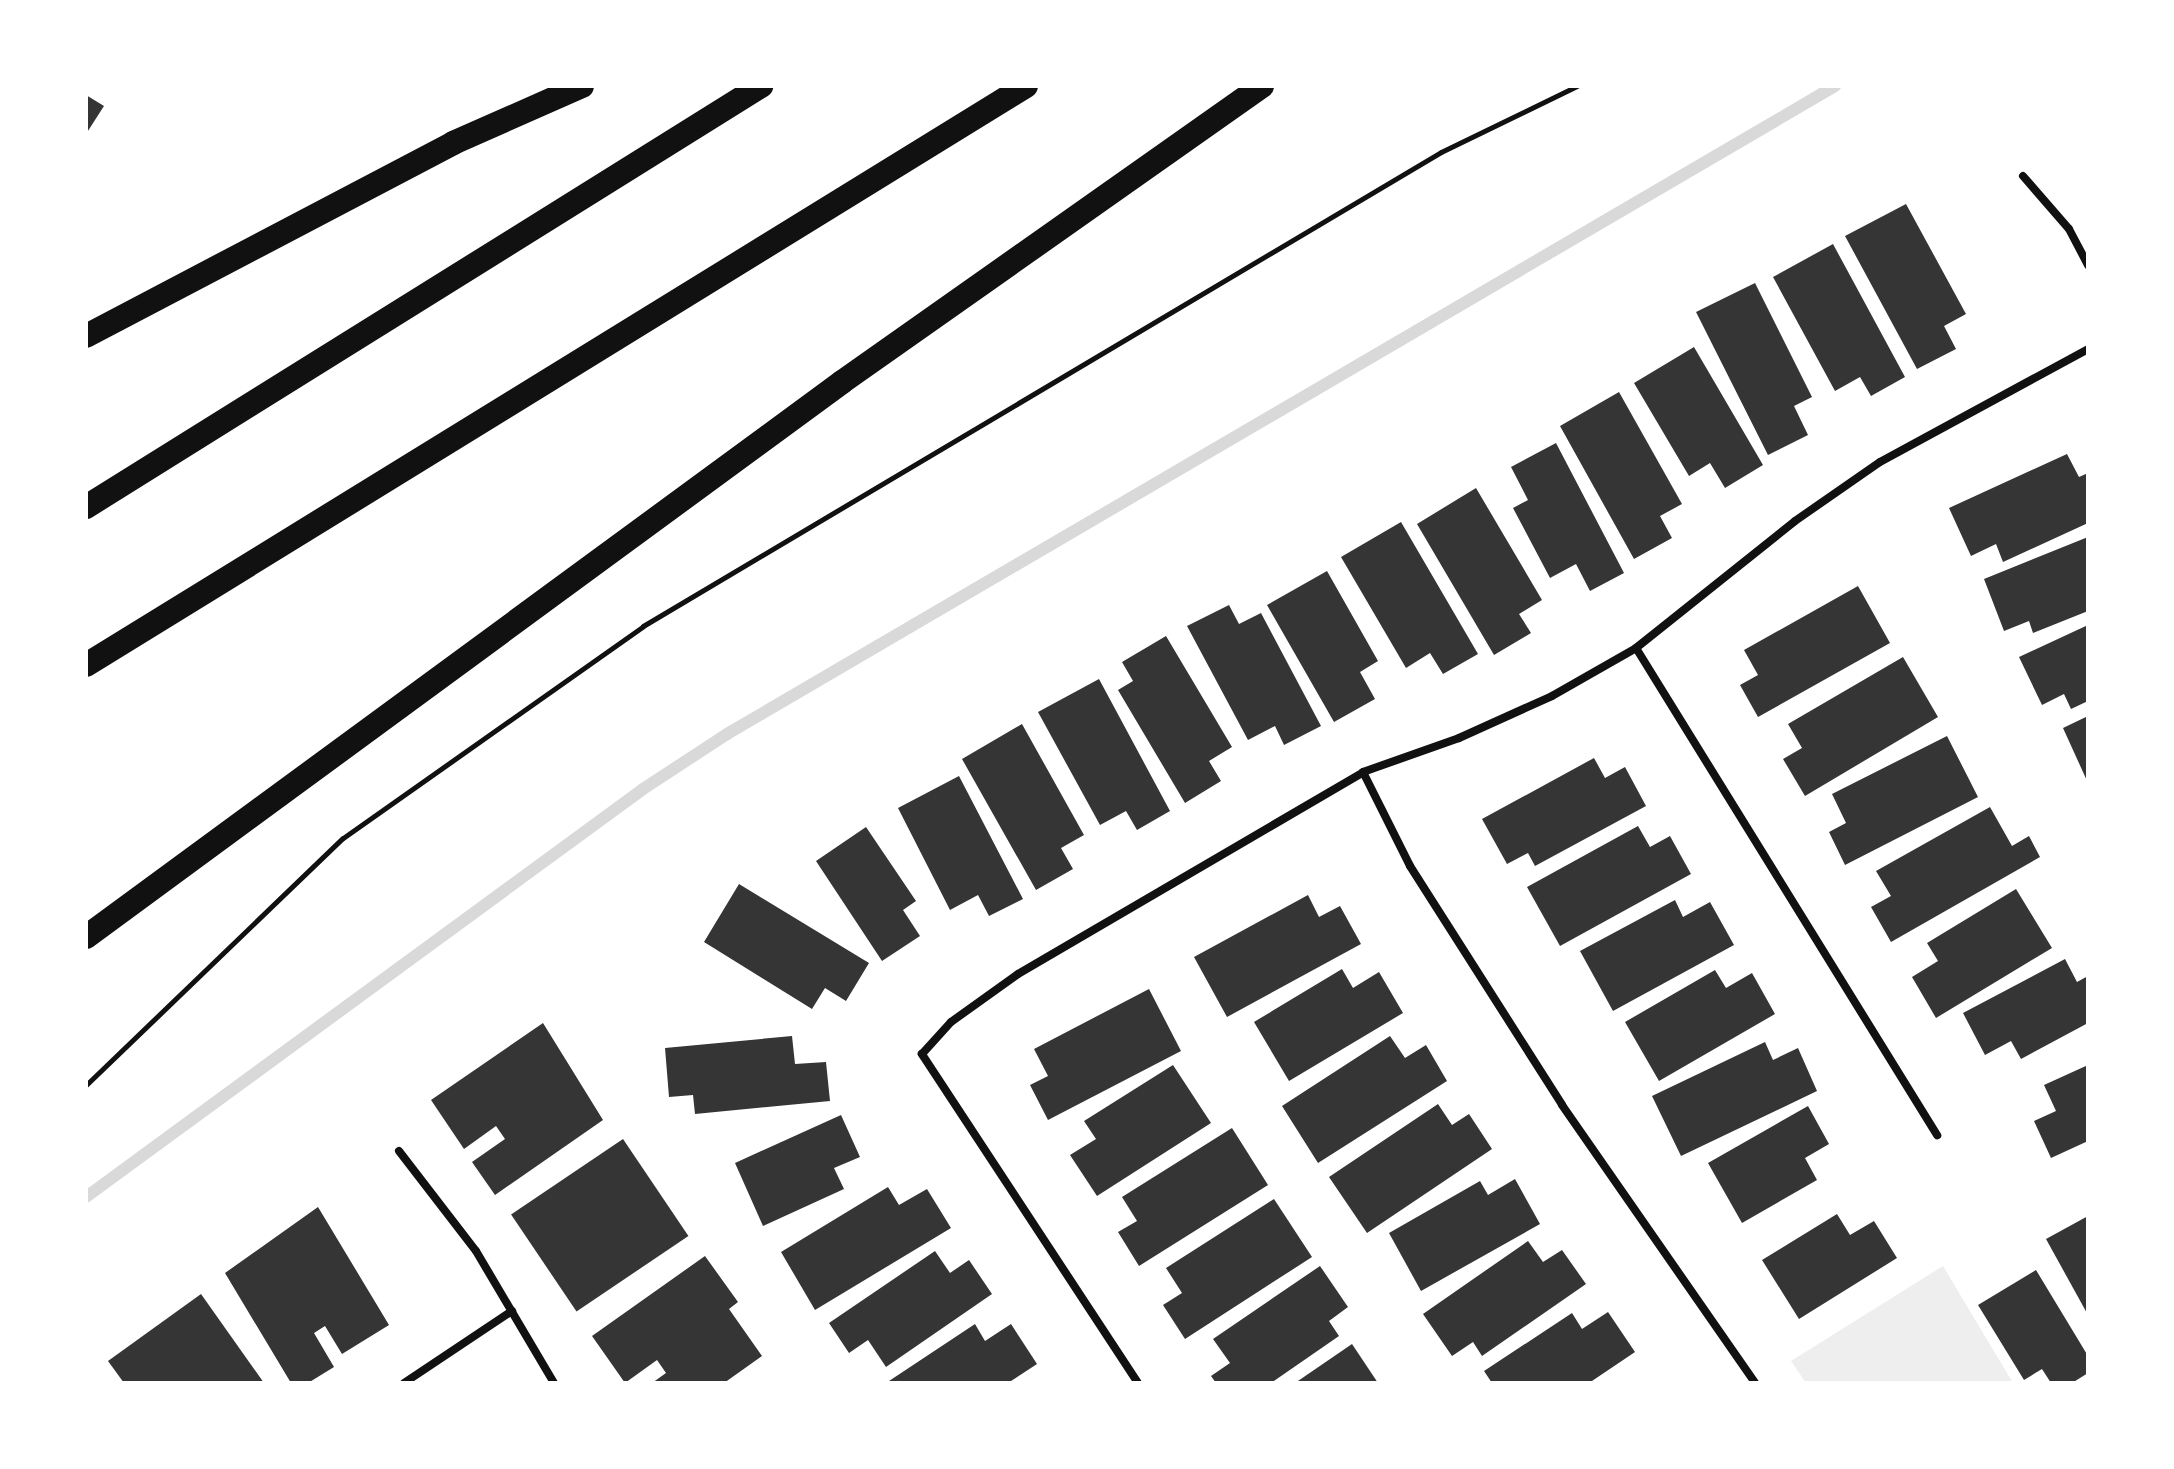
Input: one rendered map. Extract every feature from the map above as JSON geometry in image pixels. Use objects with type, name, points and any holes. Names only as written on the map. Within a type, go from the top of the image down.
[{"type":"highway","points":[[86,336],[453,143],[582,86]]},
{"type":"highway","points":[[86,507],[761,86]]},
{"type":"highway","points":[[86,665],[1026,86]]},
{"type":"highway","points":[[86,937],[842,382],[1262,86]]},
{"type":"street","points":[[2023,176],[2069,229],[2088,265]]},
{"type":"street","points":[[1138,1383],[922,1054],[951,1022],[996,988],[1363,772],[1525,708],[1636,648],[1795,521],[1880,462],[2088,349]]},
{"type":"street","points":[[1636,648],[1937,1135]]},
{"type":"street","points":[[1363,772],[1410,866],[1562,1105],[1755,1383]]},
{"type":"street","points":[[399,1151],[476,1251],[554,1383]]},
{"type":"street","points":[[404,1383],[512,1311]]},
{"type":"path","points":[[86,1085],[343,838],[643,626],[1441,152],[1577,86]]},
{"type":"shaded area","points":[[1943,1266],[2013,1383],[1806,1383],[1791,1361]]},
{"type":"building","points":[[86,95],[104,106],[86,134]]},
{"type":"building","points":[[1906,204],[1966,314],[1944,326],[1956,349],[1917,369],[1845,236]]},
{"type":"building","points":[[1833,244],[1905,377],[1871,396],[1860,377],[1835,391],[1773,277]]},
{"type":"building","points":[[1755,283],[1812,397],[1794,406],[1808,435],[1768,455],[1696,312]]},
{"type":"building","points":[[1694,347],[1763,465],[1725,488],[1710,463],[1689,476],[1634,383]]},
{"type":"building","points":[[1619,392],[1682,504],[1660,516],[1672,538],[1634,559],[1560,426]]},
{"type":"building","points":[[1556,443],[1624,573],[1590,591],[1576,564],[1550,578],[1513,508],[1528,500],[1511,467]]},
{"type":"building","points":[[2067,454],[2079,477],[2088,473],[2088,523],[2003,562],[1996,544],[1971,556],[1949,508]]},
{"type":"building","points":[[1476,488],[1542,600],[1519,614],[1531,633],[1494,655],[1417,524]]},
{"type":"building","points":[[1401,522],[1478,654],[1443,674],[1430,653],[1406,668],[1341,557]]},
{"type":"building","points":[[2088,537],[2088,611],[2033,633],[2029,621],[2004,631],[1984,579]]},
{"type":"building","points":[[1327,571],[1378,661],[1360,672],[1375,699],[1334,722],[1267,605]]},
{"type":"building","points":[[1858,586],[1890,643],[1758,717],[1740,685],[1758,675],[1744,650]]},
{"type":"building","points":[[1229,605],[1239,624],[1261,613],[1321,726],[1284,745],[1275,726],[1248,740],[1187,626]]},
{"type":"building","points":[[2088,625],[2088,701],[2071,709],[2064,694],[2042,705],[2019,657]]},
{"type":"building","points":[[1166,636],[1232,747],[1209,761],[1221,781],[1185,803],[1118,690],[1133,681],[1122,662]]},
{"type":"building","points":[[1903,657],[1938,717],[1805,796],[1783,759],[1802,748],[1788,724]]},
{"type":"building","points":[[1099,679],[1170,811],[1137,830],[1126,811],[1100,825],[1038,712]]},
{"type":"building","points":[[2088,716],[2088,783],[2063,728]]},
{"type":"building","points":[[1022,724],[1084,835],[1061,848],[1073,869],[1036,890],[962,759]]},
{"type":"building","points":[[1947,736],[1978,797],[1845,865],[1829,832],[1846,823],[1832,794]]},
{"type":"building","points":[[1594,758],[1605,778],[1625,767],[1646,806],[1535,866],[1528,853],[1507,864],[1482,819]]},
{"type":"building","points":[[959,776],[1023,899],[989,916],[978,895],[950,910],[898,808]]},
{"type":"building","points":[[1990,807],[2012,846],[2029,836],[2040,857],[1891,942],[1871,907],[1891,896],[1876,871]]},
{"type":"building","points":[[1638,826],[1650,847],[1670,836],[1691,874],[1560,946],[1527,887]]},
{"type":"building","points":[[866,827],[916,901],[903,910],[920,936],[882,961],[816,861]]},
{"type":"building","points":[[739,884],[869,963],[846,1001],[825,988],[812,1009],[704,942]]},
{"type":"building","points":[[2016,889],[2052,948],[1936,1018],[1912,977],[1938,961],[1927,943]]},
{"type":"building","points":[[1308,895],[1319,917],[1340,906],[1361,944],[1227,1017],[1194,957]]},
{"type":"building","points":[[1675,900],[1683,917],[1710,902],[1734,945],[1613,1011],[1580,951]]},
{"type":"building","points":[[2065,959],[2077,982],[2088,976],[2088,1023],[2021,1059],[2011,1041],[1985,1055],[1963,1013]]},
{"type":"building","points":[[1342,969],[1353,988],[1379,972],[1403,1013],[1289,1081],[1254,1022]]},
{"type":"building","points":[[1715,970],[1726,988],[1752,973],[1775,1014],[1659,1081],[1625,1022]]},
{"type":"building","points":[[1149,989],[1181,1051],[1048,1120],[1030,1085],[1048,1076],[1034,1049]]},
{"type":"building","points":[[543,1023],[603,1120],[495,1195],[472,1162],[505,1139],[496,1126],[464,1149],[431,1100]]},
{"type":"building","points":[[792,1036],[795,1064],[826,1062],[830,1101],[695,1114],[693,1095],[669,1097],[665,1048]]},
{"type":"building","points":[[1390,1036],[1405,1058],[1426,1045],[1447,1081],[1318,1163],[1282,1106]]},
{"type":"building","points":[[1765,1042],[1773,1060],[1798,1048],[1817,1091],[1681,1156],[1652,1096]]},
{"type":"building","points":[[1173,1065],[1211,1123],[1097,1196],[1070,1155],[1096,1139],[1084,1121]]},
{"type":"building","points":[[2088,1065],[2088,1141],[2051,1158],[2034,1121],[2056,1111],[2044,1085]]},
{"type":"building","points":[[1438,1104],[1452,1125],[1469,1114],[1492,1149],[1367,1233],[1329,1177]]},
{"type":"building","points":[[1808,1106],[1829,1144],[1805,1158],[1817,1180],[1742,1223],[1708,1163]]},
{"type":"building","points":[[841,1115],[860,1157],[834,1168],[844,1189],[763,1226],[735,1163]]},
{"type":"building","points":[[1232,1128],[1268,1185],[1139,1266],[1118,1232],[1137,1221],[1122,1197]]},
{"type":"building","points":[[623,1139],[688,1236],[577,1311],[511,1214]]},
{"type":"building","points":[[1515,1179],[1540,1224],[1421,1291],[1389,1233],[1480,1181],[1488,1195]]},
{"type":"building","points":[[888,1187],[899,1205],[927,1189],[951,1228],[815,1310],[781,1252]]},
{"type":"building","points":[[1274,1199],[1312,1257],[1185,1339],[1163,1305],[1182,1293],[1166,1268]]},
{"type":"building","points":[[318,1207],[389,1325],[342,1354],[325,1326],[314,1333],[334,1367],[308,1383],[291,1383],[225,1273]]},
{"type":"building","points":[[1837,1214],[1850,1235],[1874,1221],[1897,1258],[1799,1319],[1762,1260]]},
{"type":"building","points":[[2088,1216],[2088,1315],[2046,1239]]},
{"type":"building","points":[[1528,1241],[1543,1262],[1562,1250],[1586,1284],[1482,1356],[1473,1342],[1452,1356],[1423,1314]]},
{"type":"building","points":[[935,1251],[950,1273],[969,1260],[992,1294],[886,1367],[868,1340],[849,1353],[829,1323]]},
{"type":"building","points":[[705,1256],[738,1302],[729,1309],[762,1356],[724,1383],[652,1383],[666,1373],[657,1360],[625,1383],[592,1336]]},
{"type":"building","points":[[1320,1266],[1348,1307],[1329,1321],[1339,1336],[1271,1383],[1216,1383],[1211,1376],[1230,1363],[1213,1339]]},
{"type":"building","points":[[2036,1270],[2088,1356],[2088,1373],[2072,1383],[2051,1383],[2042,1369],[2024,1380],[1978,1305]]},
{"type":"building","points":[[201,1294],[264,1383],[124,1383],[108,1361]]},
{"type":"building","points":[[1608,1312],[1635,1352],[1589,1383],[1492,1383],[1484,1371],[1572,1313],[1582,1329]]},
{"type":"building","points":[[975,1324],[985,1341],[1011,1324],[1037,1364],[1008,1383],[886,1383]]},
{"type":"building","points":[[1352,1344],[1378,1383],[1295,1383]]},
{"type":"waterway","points":[[86,1197],[643,789],[727,734],[1835,86]]}]
